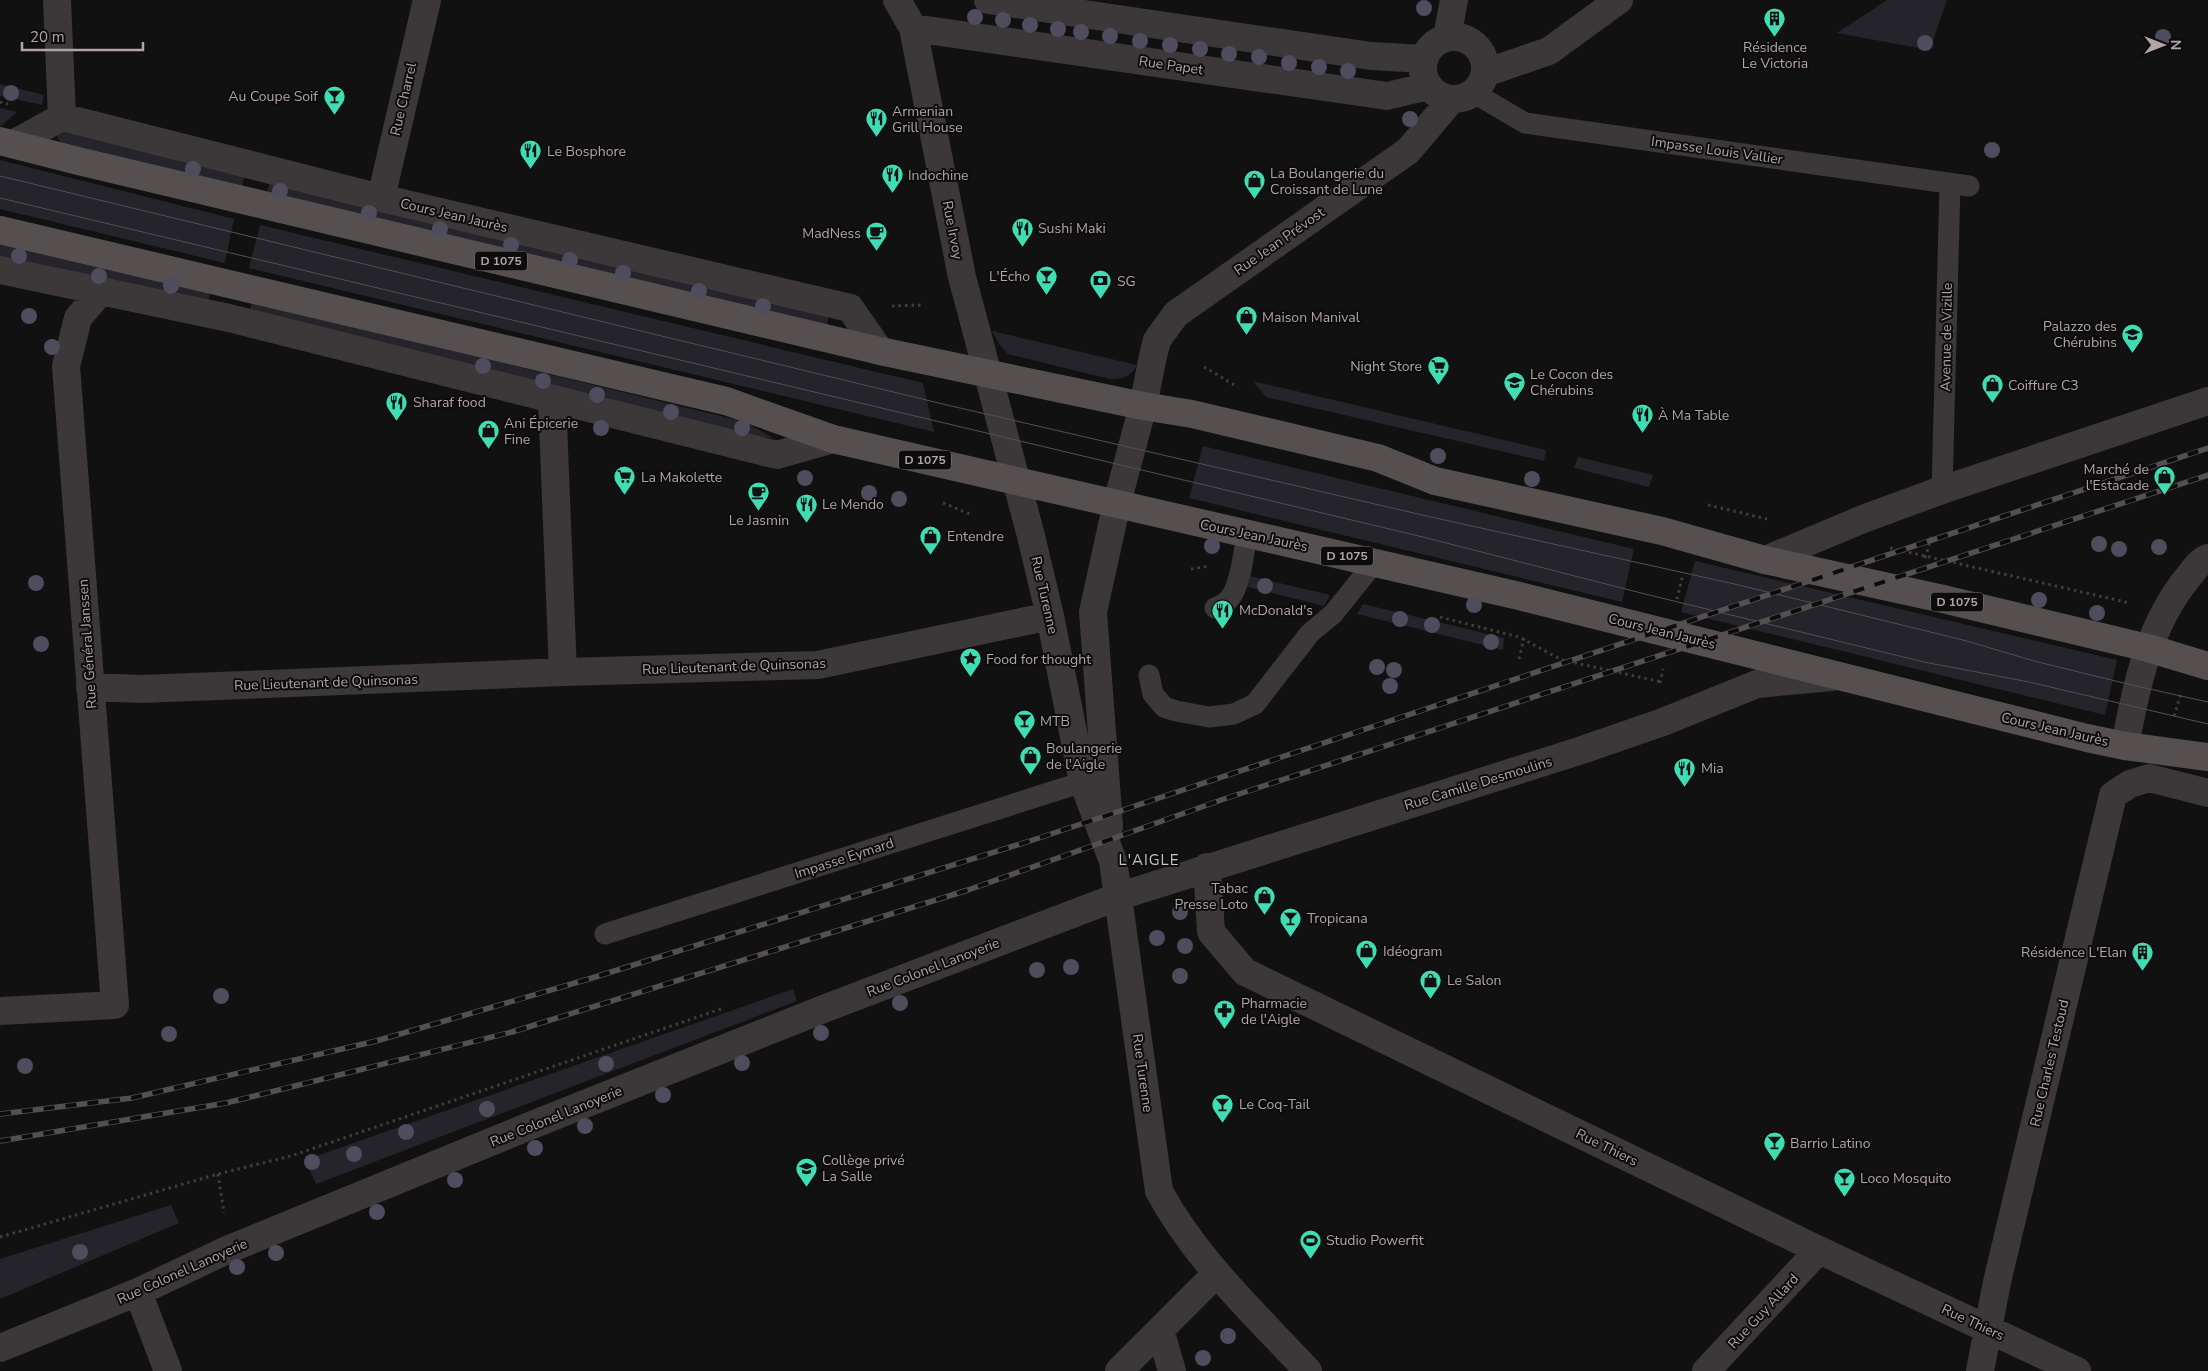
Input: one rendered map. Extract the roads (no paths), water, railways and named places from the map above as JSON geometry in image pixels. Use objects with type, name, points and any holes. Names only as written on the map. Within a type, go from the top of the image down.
[{"type":"main road","name":"D 1075","points":[[7,142],[880,351],[1143,406],[1192,414],[1378,458],[1435,481],[1691,538],[1765,560],[1943,599],[2148,648],[2201,663]]},
{"type":"main road","name":"Cours Jean Jaurès","points":[[0,230],[726,401],[833,439],[1374,563],[2125,746],[2165,750],[2208,758]]},
{"type":"street","points":[[7,142],[62,117],[57,0]]},
{"type":"street","name":"Rue Charrel","points":[[381,198],[427,0]]},
{"type":"street","name":"Rue Irvoy","points":[[897,0],[913,28],[959,262],[989,374]]},
{"type":"street","points":[[988,0],[1379,56],[1424,59]]},
{"type":"street","points":[[1447,36],[1454,0]]},
{"type":"street","points":[[1470,88],[1485,62],[1481,52],[1473,43],[1464,38],[1447,36],[1433,44],[1424,59],[1422,70],[1428,86],[1436,94],[1470,88],[1549,51],[1619,0]]},
{"type":"street","name":"Rue Papet","points":[[913,28],[1387,96],[1428,86]]},
{"type":"street","name":"Rue Jean Prévost","points":[[1143,406],[1158,340],[1176,314],[1408,151],[1470,88]]},
{"type":"street","name":"Cours Jean Jaurès","points":[[62,117],[381,198],[850,308],[880,351]]},
{"type":"street","name":"Cours Jean Jaurès","points":[[0,270],[229,318],[777,455],[833,439]]},
{"type":"street","name":"Rue Général Janssen","points":[[0,1010],[115,1006],[66,366],[78,318],[101,292]]},
{"type":"street","points":[[989,374],[1017,480]]},
{"type":"street","points":[[552,399],[563,672]]},
{"type":"street","points":[[1765,560],[1863,519],[1942,490],[2208,401]]},
{"type":"street","points":[[1117,503],[1143,406]]},
{"type":"street","name":"Rue Turenne","points":[[1017,480],[1050,616],[1084,782],[1111,855]]},
{"type":"street","name":"Rue Turenne","points":[[1117,503],[1093,612],[1111,855],[1160,1192],[1175,1220],[1217,1273],[1308,1371]]},
{"type":"street","points":[[2125,746],[2136,686],[2148,648],[2179,587],[2202,560],[2208,558]]},
{"type":"street","name":"Rue Lieutenant de Quinsonas","points":[[90,687],[142,689],[563,672],[818,665],[1050,616]]},
{"type":"street","name":"Rue Camille Desmoulins","points":[[1117,896],[1579,751],[1670,720],[1757,684],[1839,677]]},
{"type":"street","name":"Rue Charles Testoud","points":[[1980,1371],[1997,1282],[2113,795],[2130,784],[2149,778],[2208,793]]},
{"type":"street","name":"Rue Thiers","points":[[1207,867],[1211,932],[1245,972],[1819,1250],[2077,1371]]},
{"type":"street","name":"Rue Colonel Lanoyerie","points":[[0,1348],[138,1292],[226,1250],[528,1127],[817,1011],[1117,896]]},
{"type":"street","name":"Rue Guy Allard","points":[[1706,1371],[1819,1250]]},
{"type":"street","points":[[1119,1371],[1217,1273]]},
{"type":"street","points":[[138,1292],[168,1371]]},
{"type":"street","points":[[1160,1330],[1172,1371]]},
{"type":"lane","name":"Impasse Louis Vallier","points":[[1470,88],[1525,123],[1959,185]]},
{"type":"lane","name":"Avenue de Vizille","points":[[1942,490],[1959,185]]},
{"type":"lane","points":[[1215,608],[1227,602],[1234,592],[1242,567],[1247,533]]},
{"type":"lane","points":[[1149,675],[1153,694],[1164,707],[1176,712],[1209,717],[1234,714],[1255,704],[1310,633],[1333,614],[1374,563]]},
{"type":"lane","name":"Impasse Eymard","points":[[605,934],[1084,782]]},
{"type":"tram line","points":[[0,176],[947,405],[1431,517],[1739,585],[1963,640],[2034,661],[2208,702]]},
{"type":"tram line","points":[[0,198],[1423,537],[1645,594],[1924,662],[2029,682],[2208,724]]},
{"type":"railway","points":[[0,1114],[132,1098],[376,1041],[592,978],[1033,840],[2208,448]]},
{"type":"railway","points":[[0,1141],[226,1103],[512,1032],[968,890],[1224,799],[2208,475]]},
{"type":"place","name":"Résidence Le Victoria","points":[[1775,38]]},
{"type":"place","name":"Au Coupe Soif","points":[[334,115]]},
{"type":"place","name":"Armenian Grill House","points":[[876,138]]},
{"type":"place","name":"Le Bosphore","points":[[531,170]]},
{"type":"place","name":"Indochine","points":[[892,194]]},
{"type":"place","name":"La Boulangerie du Croissant de Lune","points":[[1254,200]]},
{"type":"place","name":"Sushi Maki","points":[[1022,247]]},
{"type":"place","name":"MadNess","points":[[877,252]]},
{"type":"place","name":"L'Écho","points":[[1046,295]]},
{"type":"place","name":"SG","points":[[1101,300]]},
{"type":"place","name":"Maison Manival","points":[[1246,336]]},
{"type":"place","name":"Palazzo des Chérubins","points":[[2133,353]]},
{"type":"place","name":"Night Store","points":[[1438,385]]},
{"type":"place","name":"Le Cocon des Chérubins","points":[[1514,401]]},
{"type":"place","name":"Coiffure C3","points":[[1992,404]]},
{"type":"place","name":"Sharaf food","points":[[397,421]]},
{"type":"place","name":"À Ma Table","points":[[1642,434]]},
{"type":"place","name":"Ani Épicerie Fine","points":[[488,450]]},
{"type":"place","name":"La Makolette","points":[[625,496]]},
{"type":"place","name":"Marché de l'Estacade","points":[[2165,496]]},
{"type":"place","name":"Le Jasmin","points":[[759,511]]},
{"type":"place","name":"Le Mendo","points":[[806,523]]},
{"type":"place","name":"Entendre","points":[[931,555]]},
{"type":"place","name":"McDonald's","points":[[1223,629]]},
{"type":"place","name":"Food for thought","points":[[970,678]]},
{"type":"place","name":"MTB","points":[[1024,740]]},
{"type":"place","name":"Boulangerie de l'Aigle","points":[[1030,775]]},
{"type":"place","name":"Mia","points":[[1685,787]]},
{"type":"place","name":"Tabac Presse Loto","points":[[1264,915]]},
{"type":"place","name":"Tropicana","points":[[1291,937]]},
{"type":"place","name":"Idéogram","points":[[1367,970]]},
{"type":"place","name":"Résidence L'Elan","points":[[2143,971]]},
{"type":"place","name":"Le Salon","points":[[1431,999]]},
{"type":"place","name":"Pharmacie de l'Aigle","points":[[1225,1030]]},
{"type":"place","name":"Le Coq-Tail","points":[[1223,1123]]},
{"type":"place","name":"Barrio Latino","points":[[1774,1162]]},
{"type":"place","name":"Collège privé La Salle","points":[[806,1187]]},
{"type":"place","name":"Loco Mosquito","points":[[1844,1197]]},
{"type":"place","name":"Studio Powerfit","points":[[1310,1259]]},
{"type":"district","name":"L'AIGLE","points":[[1149,860]]}]
